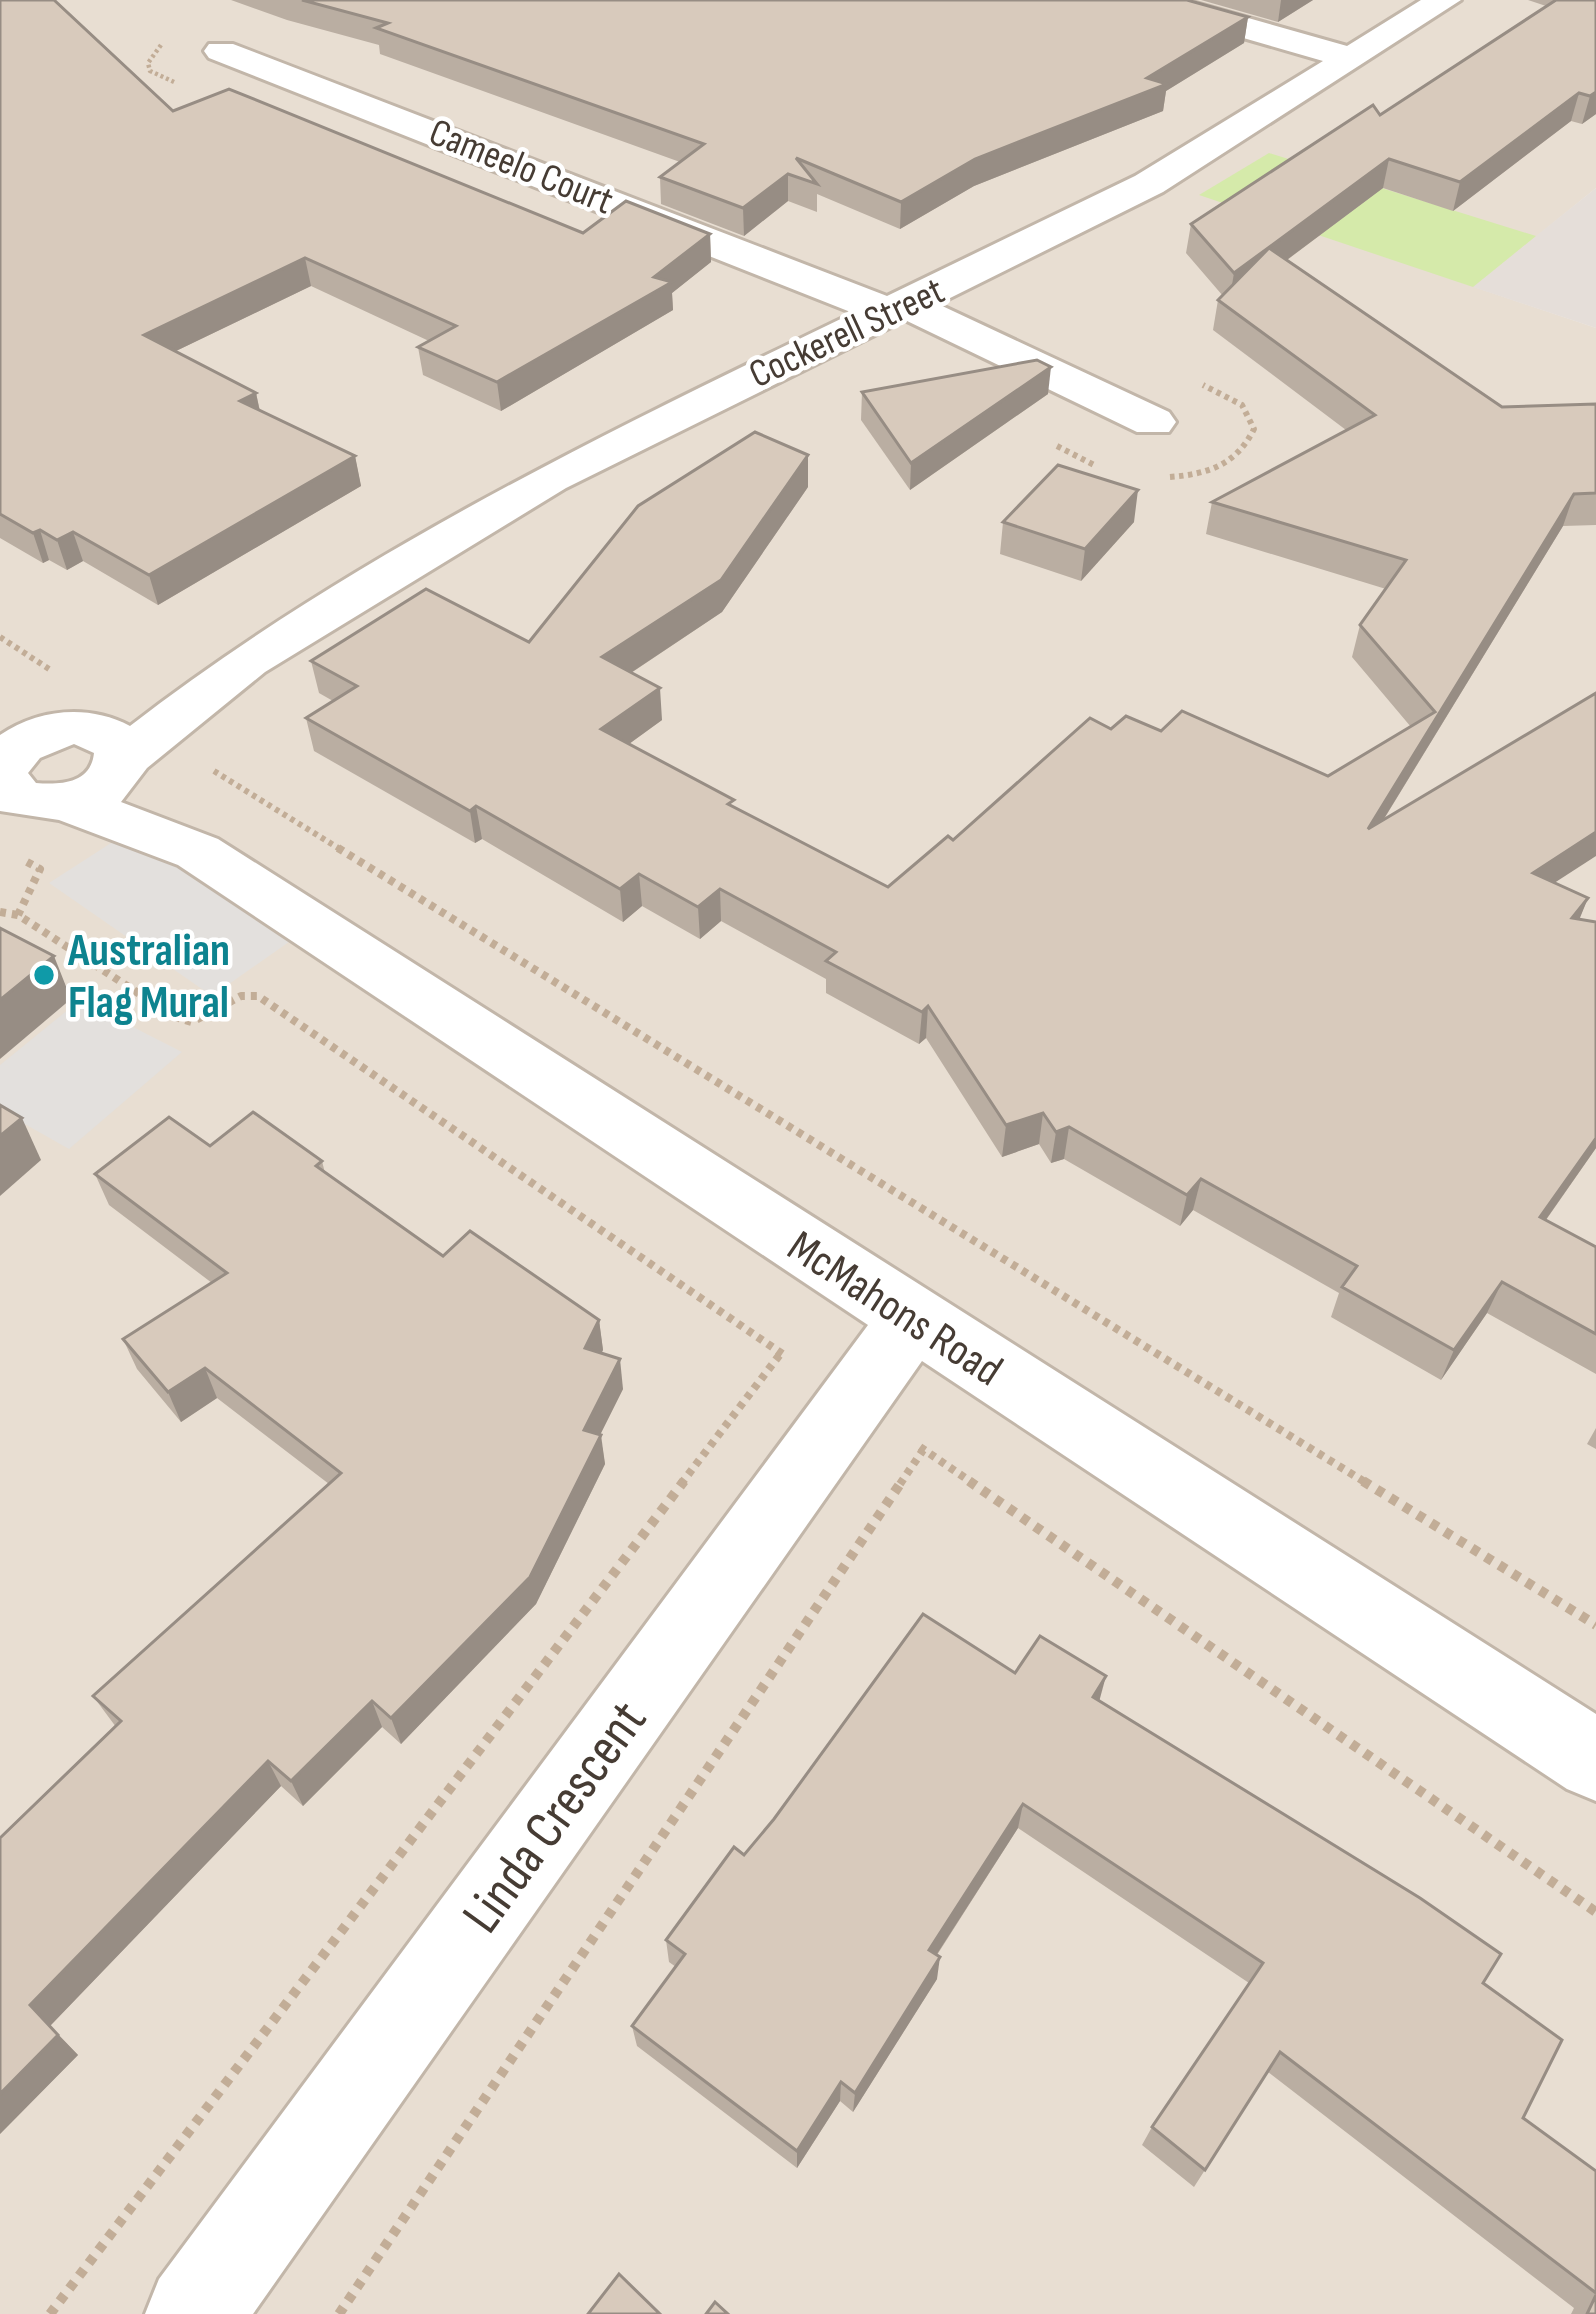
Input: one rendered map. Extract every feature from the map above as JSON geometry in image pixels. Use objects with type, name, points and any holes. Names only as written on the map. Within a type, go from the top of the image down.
[{"type":"street","points":[[1148,0],[1352,58]]},
{"type":"street","name":"Cockerell Street","points":[[98,746],[567,468],[1150,184],[1444,0]]},
{"type":"street","name":"Cameelo Court","points":[[221,51],[896,308],[1153,422]]},
{"type":"street","name":"McMahons Road","points":[[0,703],[98,746],[198,852],[1596,1761]]},
{"type":"street","points":[[26,742],[98,746],[93,793],[16,795],[26,742]]},
{"type":"street","name":"McMahons Road","points":[[16,795],[198,852]]},
{"type":"street","name":"Linda Crescent","points":[[194,2314],[912,1319]]},
{"type":"path","points":[[162,45],[148,63],[150,71],[176,82]]},
{"type":"path","points":[[0,637],[56,673]]},
{"type":"path","points":[[206,766],[1596,1624]]},
{"type":"path","points":[[16,795],[40,869],[18,915]]},
{"type":"path","points":[[0,912],[18,915],[184,1021],[200,1020],[241,996],[258,996],[781,1353],[50,2314]]},
{"type":"path","points":[[338,2314],[923,1450],[1596,1912]]},
{"type":"shaded area","points":[[0,0],[1596,0],[1596,188],[1474,287],[1596,328],[1596,2314],[0,2314]]},
{"type":"shaded area","points":[[1596,188],[1596,328],[1473,287],[1536,236]]},
{"type":"shaded area","points":[[139,825],[316,923],[212,996],[49,883]]},
{"type":"shaded area","points":[[80,1000],[182,1052],[69,1149],[0,1110],[0,1065]]},
{"type":"green space","points":[[1269,153],[1536,236],[1473,287],[1199,195]]},
{"type":"building","points":[[0,0],[54,0],[173,111],[229,89],[583,233],[626,201],[710,234],[654,277],[672,282],[497,382],[418,347],[456,326],[305,258],[144,335],[256,393],[240,401],[355,456],[149,575],[73,532],[57,540],[0,514]]},
{"type":"building","points":[[302,0],[1187,0],[1248,17],[1147,78],[1167,84],[975,159],[901,202],[796,158],[817,184],[788,174],[743,208],[660,177],[704,144],[376,28],[388,23]]},
{"type":"building","points":[[1556,0],[1596,0],[1596,92],[1590,96],[1579,93],[1460,182],[1389,159],[1234,273],[1191,224],[1373,105],[1380,115]]},
{"type":"building","points":[[1269,248],[1502,407],[1596,404],[1596,493],[1574,494],[1368,829],[1596,693],[1596,832],[1533,873],[1588,898],[1572,918],[1596,922],[1596,1138],[1540,1217],[1596,1247],[1596,1334],[1502,1282],[1454,1350],[1342,1287],[1357,1266],[1201,1179],[1187,1195],[1069,1127],[1056,1132],[1043,1113],[1006,1125],[928,1006],[922,1012],[826,961],[836,952],[720,889],[698,907],[639,874],[620,889],[476,806],[470,811],[306,718],[357,686],[311,661],[426,589],[529,642],[638,506],[755,432],[808,455],[721,580],[602,657],[660,688],[601,729],[734,800],[728,804],[888,887],[948,836],[953,840],[1090,718],[1111,729],[1126,716],[1161,731],[1182,711],[1328,776],[1435,712],[1360,625],[1406,560],[1212,502],[1375,415],[1218,300]]},
{"type":"building","points":[[1037,360],[1051,367],[911,463],[862,392]]},
{"type":"building","points":[[1058,465],[1138,490],[1085,549],[1003,522]]},
{"type":"building","points":[[0,928],[54,956],[0,1000]]},
{"type":"building","points":[[0,1105],[22,1118],[0,1136]]},
{"type":"building","points":[[253,1112],[322,1161],[316,1166],[443,1256],[470,1231],[599,1320],[585,1348],[620,1359],[584,1430],[601,1435],[530,1577],[391,1718],[372,1701],[291,1781],[268,1761],[30,2005],[58,2035],[0,2094],[0,1838],[121,1721],[93,1696],[341,1473],[205,1368],[168,1392],[123,1339],[227,1273],[95,1174],[169,1117],[210,1146]]},
{"type":"building","points":[[923,1614],[1015,1673],[1040,1636],[1106,1676],[1093,1697],[1420,1898],[1501,1954],[1483,1983],[1562,2040],[1523,2118],[1596,2171],[1596,2293],[1280,2052],[1205,2170],[1152,2127],[1263,1963],[1023,1804],[929,1950],[940,1957],[855,2093],[841,2082],[797,2151],[632,2026],[685,1954],[666,1940],[734,1847],[744,1855],[774,1819]]},
{"type":"building","points":[[619,2274],[660,2314],[588,2314]]},
{"type":"building","points":[[715,2302],[728,2314],[706,2314]]},
{"type":"place","name":"Australian Flag Mural","points":[[44,975]]}]
